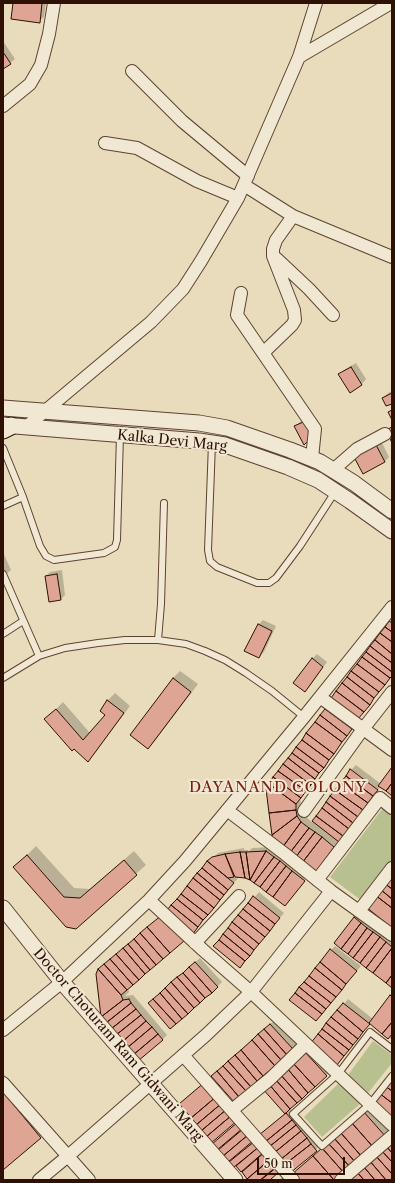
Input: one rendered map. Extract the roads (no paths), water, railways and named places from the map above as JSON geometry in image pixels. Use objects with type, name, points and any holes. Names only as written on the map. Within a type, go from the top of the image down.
[{"type":"street","points":[[3,106],[30,84],[41,65],[49,34],[54,3]]},
{"type":"street","points":[[11,427],[43,412],[151,322],[183,289],[202,261],[238,198],[299,56],[316,3]]},
{"type":"street","points":[[299,56],[391,3]]},
{"type":"street","points":[[132,70],[182,121],[246,180],[293,216],[392,257]]},
{"type":"street","points":[[105,143],[137,148],[197,181],[238,198]]},
{"type":"street","points":[[263,353],[292,325],[295,320],[294,310],[274,256],[273,249],[276,240],[293,216]]},
{"type":"street","points":[[274,256],[310,289],[333,315]]},
{"type":"street","points":[[241,293],[238,315],[315,429],[312,458]]},
{"type":"street","name":"Kalka Devi Marg","points":[[3,408],[199,423],[227,428],[312,458],[354,483],[392,510]]},
{"type":"street","name":"Kalka Devi Marg","points":[[11,427],[199,441],[225,445],[288,467],[318,480],[392,531]]},
{"type":"street","points":[[333,470],[357,450],[385,434]]},
{"type":"street","points":[[3,1030],[62,982],[149,900],[185,861],[304,717],[392,607]]},
{"type":"street","points":[[304,811],[363,729],[392,692]]},
{"type":"street","points":[[320,697],[392,750]]},
{"type":"street","points":[[317,880],[380,798],[392,808]]},
{"type":"street","points":[[227,810],[285,854],[331,892],[391,933]]},
{"type":"street","points":[[359,911],[392,868]]},
{"type":"street","points":[[39,1180],[206,1035],[251,992],[331,892]]},
{"type":"street","points":[[195,943],[239,896]]},
{"type":"street","points":[[149,900],[251,992],[392,1125]]},
{"type":"street","name":"Doctor Choturam Ram Gidwani Marg","points":[[3,908],[62,982],[235,1180]]},
{"type":"street","points":[[232,1110],[270,1079],[306,1044]]},
{"type":"street","points":[[183,1055],[293,1180]]},
{"type":"street","points":[[3,1083],[88,1180]]},
{"type":"street","points":[[342,1180],[392,1136]]},
{"type":"lane","points":[[3,448],[23,497],[40,546],[46,556],[54,560],[104,553],[115,547],[117,540],[120,435]]},
{"type":"lane","points":[[212,443],[208,550],[210,561],[217,567],[257,583],[269,584],[276,578],[300,546],[335,492]]},
{"type":"lane","points":[[3,506],[23,497]]},
{"type":"lane","points":[[158,640],[161,604],[164,504]]},
{"type":"lane","points":[[3,574],[39,656]]},
{"type":"lane","points":[[3,634],[23,621]]},
{"type":"lane","points":[[3,678],[39,656],[65,648],[125,640],[158,640],[186,644],[225,660],[272,690],[304,717]]},
{"type":"lane","points":[[392,1049],[370,1032],[338,1074],[293,1114],[322,1146],[370,1104],[392,1076]]},
{"type":"district","name":"DAYANAND COLONY","points":[[278,788]]}]
